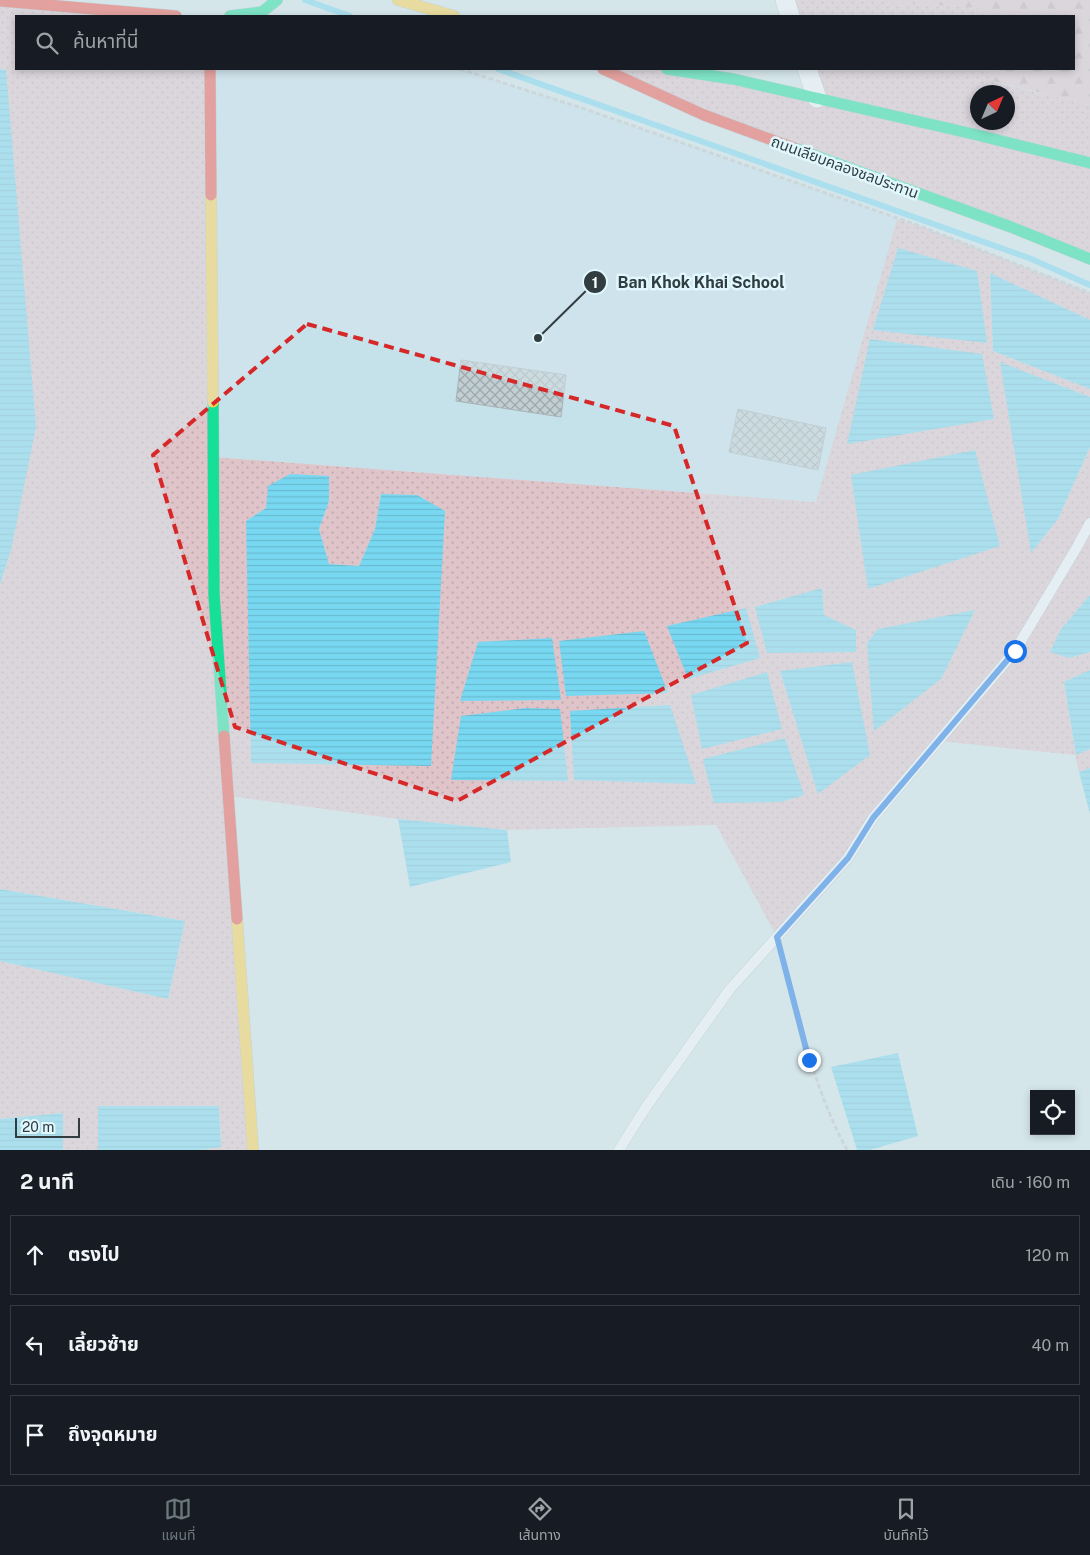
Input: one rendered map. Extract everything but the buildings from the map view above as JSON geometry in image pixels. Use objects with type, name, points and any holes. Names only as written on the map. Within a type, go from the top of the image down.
[{"type":"street","points":[[238,15],[262,12],[277,0]]},
{"type":"street","points":[[398,0],[450,15]]},
{"type":"street","points":[[785,0],[790,15]]},
{"type":"street","points":[[0,1],[164,15]]},
{"type":"street","points":[[210,70],[214,595],[254,1150]]},
{"type":"street","name":"ถนนเลียบคลองชลประทาน","points":[[605,70],[704,115],[1011,227],[1090,259]]},
{"type":"street","points":[[674,70],[733,79],[973,134],[1090,164]]},
{"type":"street","points":[[807,70],[816,98]]},
{"type":"lane","points":[[618,1150],[646,1107],[730,989],[848,858],[873,818],[1015,651],[1090,522]]},
{"type":"path","points":[[463,70],[582,108],[920,226],[1090,294]]},
{"type":"path","points":[[777,937],[809,1060],[836,1130],[847,1150]]},
{"type":"highlighted area","points":[[307,324],[674,426],[747,643],[457,801],[235,727],[153,455]]},
{"type":"shaded area","points":[[210,70],[463,70],[582,108],[897,219],[817,502],[213,457]]},
{"type":"green space","points":[[785,0],[854,0],[980,8],[981,15],[790,15]]},
{"type":"green space","points":[[854,0],[1090,0],[1090,105],[993,81],[991,70],[1075,70],[1075,15],[981,15],[980,8]]},
{"type":"green space","points":[[0,1],[164,15],[15,15],[15,70],[210,70],[213,457],[816,502],[897,219],[920,226],[1090,293],[1090,320],[990,274],[993,351],[1090,389],[1090,397],[1000,363],[1058,519],[1090,447],[1090,595],[1061,629],[1069,658],[1090,652],[1090,670],[1064,682],[1076,755],[1090,749],[1090,768],[1079,772],[1075,755],[939,741],[848,858],[777,937],[716,825],[507,830],[398,819],[229,796],[253,1150],[200,1150],[221,1147],[219,1106],[98,1106],[98,1150],[63,1150],[62,1113],[0,1119],[0,961],[168,999],[185,921],[0,889],[0,585],[11,550],[6,70],[0,69]],"holes":[[[381,494],[431,766],[246,521],[266,508],[329,501],[319,529],[329,564],[359,566],[375,529]],[[822,589],[824,615],[755,607]],[[852,663],[835,780],[819,794],[780,672]]]},
{"type":"green space","points":[[606,70],[672,70],[816,98],[807,70],[991,70],[994,82],[1007,85],[970,85],[970,130],[1015,130],[1015,87],[1090,105],[1090,259]]},
{"type":"water","points":[[0,69],[6,70],[36,427],[11,550],[0,585]]},
{"type":"water","points":[[898,248],[977,271],[987,343],[873,330]]},
{"type":"water","points":[[990,273],[1090,320],[1090,389],[993,351]]},
{"type":"water","points":[[870,339],[982,354],[994,419],[847,444]]},
{"type":"water","points":[[1000,362],[1090,397],[1090,447],[1058,519],[1031,553]]},
{"type":"water","points":[[975,450],[1000,546],[868,589],[851,475]]},
{"type":"water","points":[[290,474],[329,476],[329,501],[319,529],[329,564],[359,566],[375,529],[381,494],[417,495],[445,511],[431,766],[251,763],[246,521],[266,508],[268,486]]},
{"type":"water","points":[[822,588],[824,615],[856,630],[856,652],[767,653],[755,607]]},
{"type":"water","points":[[1090,595],[1090,652],[1069,658],[1050,652],[1061,629]]},
{"type":"water","points":[[746,608],[760,658],[688,679],[667,626]]},
{"type":"water","points":[[975,610],[941,679],[874,731],[867,643],[878,629]]},
{"type":"water","points":[[644,631],[668,693],[566,696],[559,641]]},
{"type":"water","points":[[552,638],[561,700],[460,701],[478,642]]},
{"type":"water","points":[[852,662],[870,755],[818,794],[780,671]]},
{"type":"water","points":[[1090,670],[1090,749],[1076,755],[1064,682]]},
{"type":"water","points":[[767,672],[782,729],[702,749],[691,695]]},
{"type":"water","points":[[670,705],[696,784],[574,780],[570,711]]},
{"type":"water","points":[[525,708],[560,709],[568,781],[451,780],[461,716]]},
{"type":"water","points":[[785,738],[804,795],[781,802],[714,803],[703,759]]},
{"type":"water","points":[[1090,768],[1090,814],[1079,772]]},
{"type":"water","points":[[398,819],[507,830],[511,862],[410,887]]},
{"type":"water","points":[[0,889],[185,921],[168,999],[0,961]]},
{"type":"water","points":[[898,1053],[918,1136],[870,1150],[857,1150],[831,1067]]},
{"type":"water","points":[[98,1106],[219,1106],[221,1147],[200,1150],[98,1150]]},
{"type":"water","points":[[63,1113],[63,1150],[0,1150],[0,1119]]},
{"type":"waterway","points":[[305,0],[347,15]]},
{"type":"waterway","points":[[501,70],[1029,258],[1090,285]]},
{"type":"traffic: fast","points":[[238,15],[262,12],[277,0]]},
{"type":"traffic: fast","points":[[674,70],[733,79],[1090,163]]},
{"type":"traffic: fast","points":[[794,148],[1011,227],[1090,259]]},
{"type":"traffic: fast","points":[[213,402],[214,595],[224,736]]},
{"type":"traffic: slow","points":[[398,0],[450,15]]},
{"type":"traffic: slow","points":[[211,195],[213,402]]},
{"type":"traffic: slow","points":[[237,919],[253,1150]]},
{"type":"traffic: jam","points":[[0,1],[164,15]]},
{"type":"traffic: jam","points":[[210,70],[211,195]]},
{"type":"traffic: jam","points":[[605,70],[704,115],[794,148]]},
{"type":"traffic: jam","points":[[224,736],[237,919]]},
{"type":"place","name":"Ban Khok Khai School","points":[[538,338]]},
{"type":"route","points":[[809,1060],[777,937],[848,858],[873,818],[1015,651]]}]
